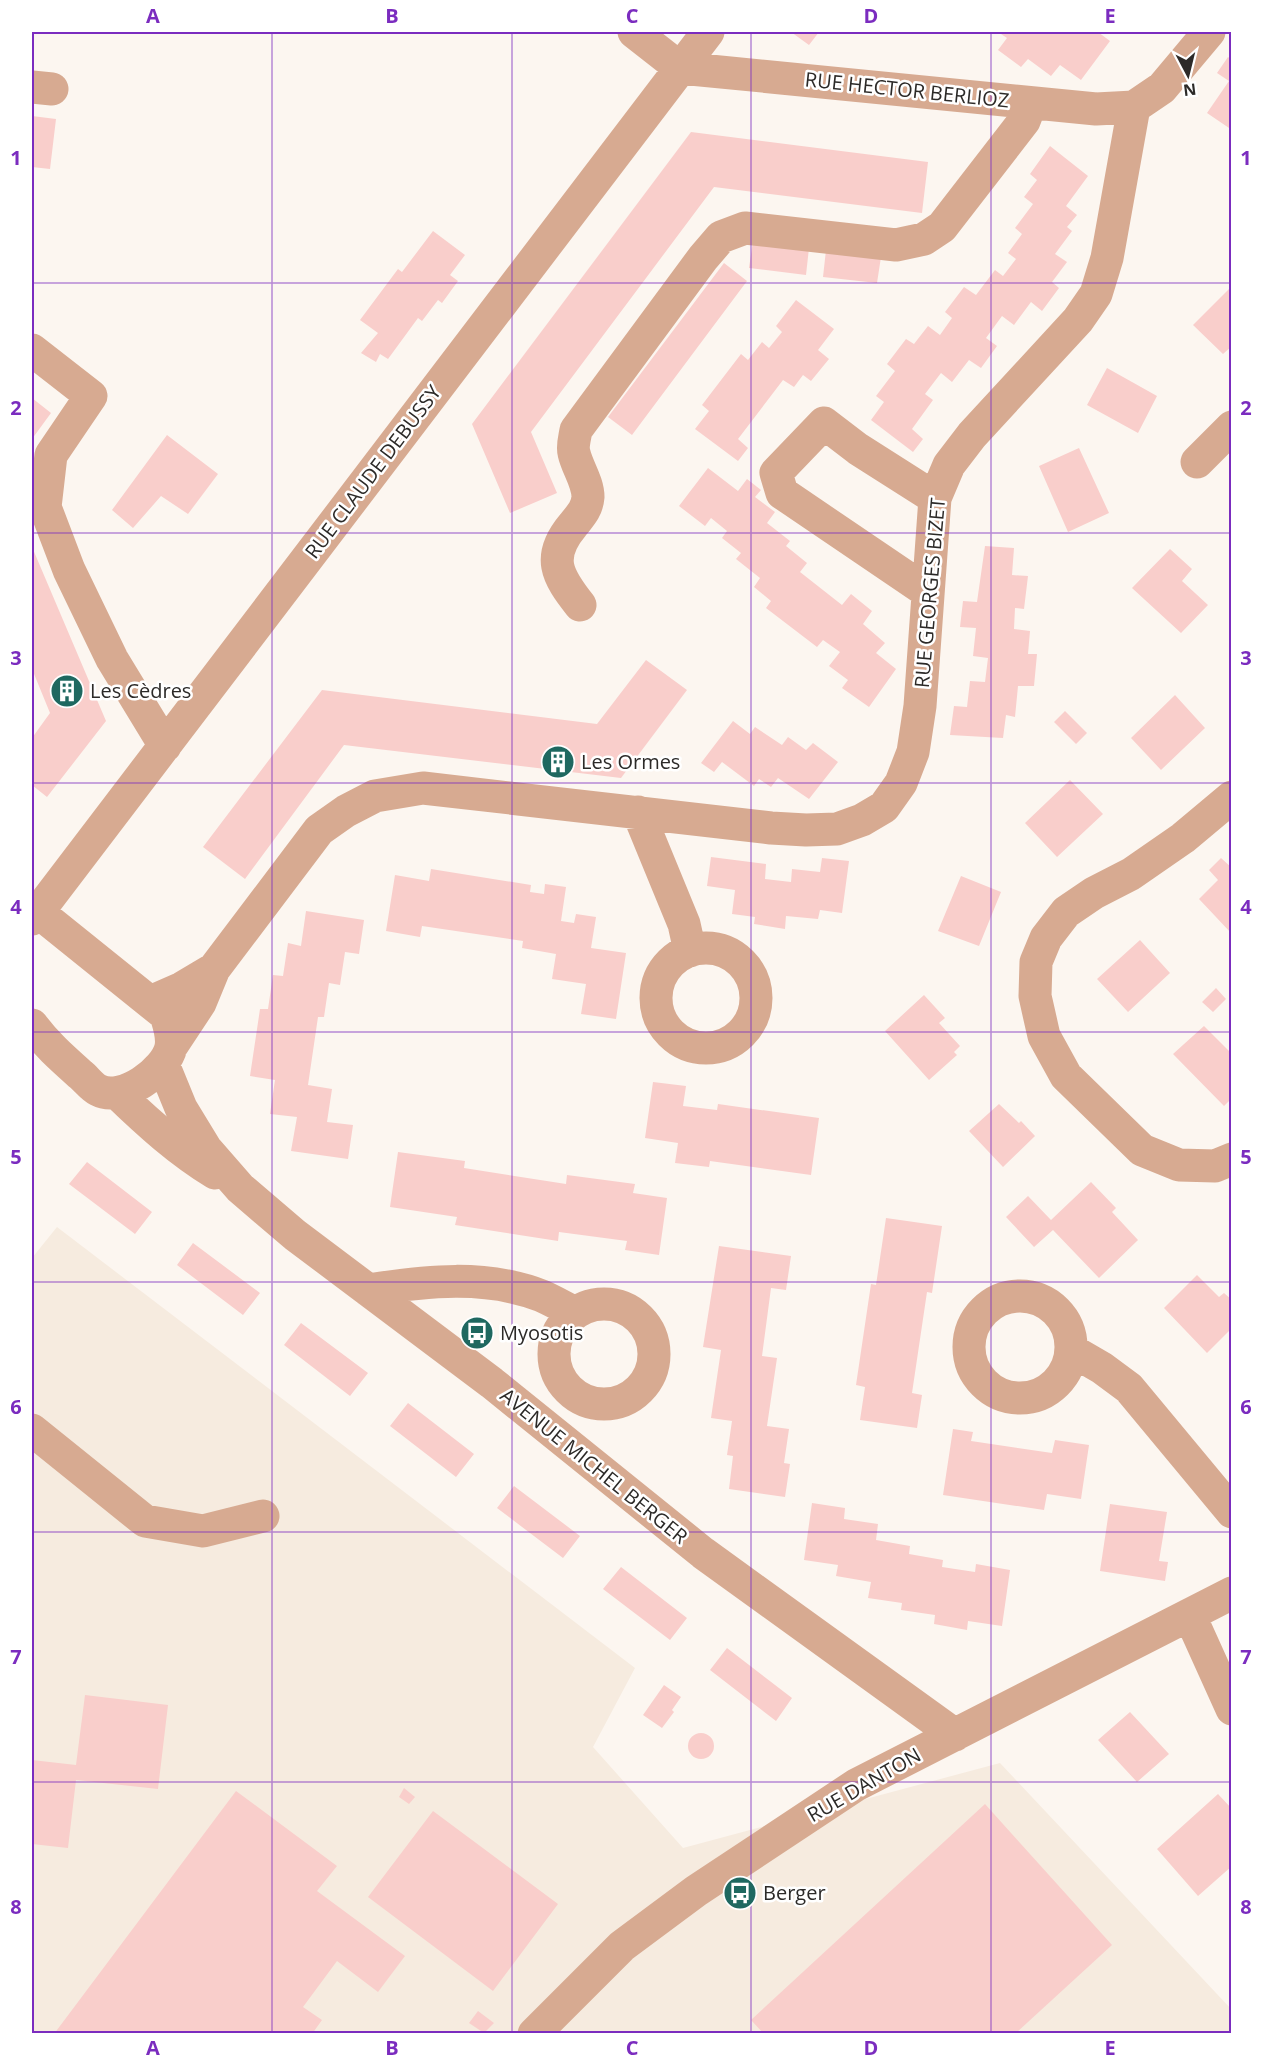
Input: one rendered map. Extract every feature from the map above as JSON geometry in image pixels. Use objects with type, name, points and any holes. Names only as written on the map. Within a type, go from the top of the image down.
[{"type":"street","points":[[634,32],[680,68]]},
{"type":"street","name":"RUE CLAUDE DEBUSSY","points":[[35,916],[708,32]]},
{"type":"street","points":[[1134,107],[1162,88],[1209,32]]},
{"type":"street","name":"RUE HECTOR BERLIOZ","points":[[680,68],[1096,109],[1134,107]]},
{"type":"street","points":[[580,605],[564,584],[556,565],[557,549],[586,510],[588,494],[573,450],[576,430],[721,237],[745,228],[896,245],[924,239],[942,227],[1024,121],[1030,102]]},
{"type":"street","name":"RUE GEORGES BIZET","points":[[214,969],[319,830],[346,811],[375,796],[423,788],[771,828],[806,830],[837,829],[862,820],[884,807],[901,783],[914,752],[921,706],[935,498],[950,465],[972,435],[1078,320],[1096,294],[1107,258],[1134,107]]},
{"type":"street","points":[[32,350],[91,396],[51,455],[45,507],[69,570],[112,659],[165,746]]},
{"type":"street","points":[[928,592],[782,493],[776,473],[824,423],[858,449],[935,498]]},
{"type":"street","points":[[1197,462],[1232,427]]},
{"type":"street","points":[[1232,797],[1183,838],[1131,874],[1094,893],[1066,912],[1046,938],[1036,962],[1035,996],[1044,1036],[1066,1076],[1142,1150],[1179,1165],[1215,1166],[1232,1159]]},
{"type":"street","points":[[638,812],[684,924],[690,951]]},
{"type":"street","name":"AVENUE MICHEL BERGER","points":[[35,916],[166,1015],[171,1029],[167,1056],[181,1108],[206,1149],[240,1188],[295,1235],[492,1383],[703,1553],[955,1735]]},
{"type":"street","points":[[150,1002],[182,988],[214,969]]},
{"type":"street","points":[[118,1094],[134,1088],[167,1056],[200,1003],[214,969]]},
{"type":"street","name":"AVENUE MICHEL BERGER","points":[[32,1025],[48,1047],[99,1091],[118,1094],[190,1158],[240,1188]]},
{"type":"street","points":[[368,1290],[454,1280],[501,1285],[542,1296],[575,1313]]},
{"type":"street","points":[[1071,1350],[1130,1388],[1232,1512]]},
{"type":"street","points":[[32,1430],[145,1521],[203,1531],[263,1516]]},
{"type":"street","name":"RUE DANTON","points":[[534,2034],[622,1946],[696,1891],[856,1785],[1232,1593]]},
{"type":"street","points":[[1190,1616],[1232,1709]]},
{"type":"shaded area","points":[[57,1227],[635,1668],[593,1747],[683,1848],[1000,1763],[1232,2010],[1231,2034],[32,2034],[32,1258]]},
{"type":"building","points":[[791,32],[819,32],[809,45]]},
{"type":"building","points":[[998,32],[1098,32],[1110,41],[1081,80],[1060,65],[1051,76],[1028,59],[1021,67],[998,50],[1007,38]]},
{"type":"building","points":[[1228,57],[1232,60],[1232,130],[1207,113],[1229,81],[1217,73]]},
{"type":"building","points":[[32,116],[56,119],[50,169],[32,167]]},
{"type":"building","points":[[691,132],[928,162],[922,213],[714,187],[531,432],[557,493],[510,513],[472,424]]},
{"type":"building","points":[[1050,146],[1088,176],[1066,206],[1077,215],[1067,227],[1072,231],[1055,254],[1067,262],[1052,282],[1059,288],[1042,311],[1031,302],[1014,325],[1002,316],[986,338],[997,346],[981,368],[969,360],[952,382],[941,373],[925,394],[933,400],[912,429],[923,439],[913,452],[871,420],[884,402],[876,396],[895,371],[887,364],[906,339],[914,344],[928,326],[940,335],[952,318],[945,312],[964,287],[976,295],[995,270],[1003,276],[1016,259],[1008,253],[1022,234],[1015,228],[1033,204],[1024,197],[1037,180],[1030,174]]},
{"type":"building","points":[[433,231],[465,255],[450,275],[458,281],[442,303],[438,300],[422,321],[418,318],[388,359],[380,354],[376,362],[361,353],[378,333],[360,320],[398,269],[402,272]]},
{"type":"building","points":[[753,241],[809,248],[806,275],[749,268]]},
{"type":"building","points":[[826,250],[881,257],[877,283],[823,277]]},
{"type":"building","points":[[724,263],[747,281],[632,435],[608,417]]},
{"type":"building","points":[[1232,286],[1232,346],[1223,354],[1193,325]]},
{"type":"building","points":[[796,300],[834,329],[818,350],[829,359],[811,381],[803,375],[794,387],[783,380],[738,439],[748,448],[738,461],[695,429],[709,411],[702,405],[741,354],[748,360],[762,342],[769,348],[782,332],[776,326]]},
{"type":"building","points":[[1107,368],[1157,396],[1138,433],[1087,405]]},
{"type":"building","points":[[32,398],[51,413],[32,439]]},
{"type":"building","points":[[167,435],[218,474],[188,514],[161,496],[133,528],[112,510]]},
{"type":"building","points":[[1079,448],[1109,513],[1068,532],[1039,466]]},
{"type":"building","points":[[708,468],[738,491],[747,479],[761,490],[755,497],[775,512],[767,523],[790,541],[786,546],[807,563],[800,572],[842,605],[851,594],[872,611],[863,624],[885,643],[876,653],[896,669],[869,707],[842,688],[848,680],[829,666],[840,652],[823,640],[817,647],[766,608],[771,601],[754,587],[760,578],[736,559],[741,553],[722,538],[727,531],[711,518],[705,526],[679,506]]},
{"type":"building","points":[[985,546],[1014,548],[1012,575],[1028,576],[1024,609],[1015,608],[1014,629],[1030,631],[1028,654],[1037,654],[1034,686],[1018,686],[1015,717],[1006,715],[1003,738],[950,735],[954,706],[967,707],[970,681],[985,682],[988,658],[973,656],[976,628],[960,627],[963,601],[977,602]]},
{"type":"building","name":"Les Cèdres","points":[[32,547],[106,721],[47,797],[32,785],[32,738],[50,713],[32,669]]},
{"type":"building","points":[[1170,549],[1192,569],[1182,581],[1208,605],[1181,633],[1132,588]]},
{"type":"building","name":"Les Ormes","points":[[646,660],[687,690],[621,778],[344,745],[245,879],[203,847],[322,690],[597,724]]},
{"type":"building","points":[[1175,695],[1205,728],[1161,770],[1131,738]]},
{"type":"building","points":[[1065,711],[1087,733],[1076,744],[1054,722]]},
{"type":"building","points":[[733,721],[750,734],[755,727],[782,745],[788,737],[806,750],[813,743],[838,762],[809,799],[778,778],[771,787],[759,779],[754,786],[722,762],[714,772],[701,763]]},
{"type":"building","points":[[1070,780],[1103,814],[1057,857],[1025,823]]},
{"type":"building","points":[[711,857],[766,864],[765,879],[791,882],[792,869],[820,872],[822,858],[849,861],[842,913],[820,910],[818,919],[786,916],[785,929],[754,924],[755,917],[732,914],[735,890],[707,886]]},
{"type":"building","points":[[1221,858],[1232,868],[1232,934],[1199,899],[1218,880],[1209,870]]},
{"type":"building","points":[[431,869],[531,885],[530,892],[544,894],[545,884],[566,887],[561,921],[574,923],[576,914],[596,917],[591,948],[626,953],[616,1019],[581,1014],[586,984],[552,979],[556,954],[522,948],[523,941],[422,926],[420,937],[386,931],[395,875],[429,881]]},
{"type":"building","points":[[961,876],[1001,892],[979,946],[938,931]]},
{"type":"building","points":[[306,911],[364,920],[359,954],[345,952],[340,985],[329,983],[324,1017],[318,1017],[308,1085],[332,1089],[327,1122],[353,1125],[348,1159],[291,1151],[297,1117],[270,1114],[275,1080],[250,1076],[260,1009],[268,1009],[273,975],[283,976],[288,943],[301,946]]},
{"type":"building","points":[[1140,940],[1170,973],[1128,1012],[1097,979]]},
{"type":"building","points":[[1216,988],[1226,999],[1213,1012],[1202,1002]]},
{"type":"building","points":[[924,995],[945,1018],[939,1023],[960,1046],[954,1052],[957,1055],[929,1080],[885,1031]]},
{"type":"building","points":[[1204,1026],[1232,1054],[1232,1102],[1230,1100],[1224,1106],[1173,1054]]},
{"type":"building","points":[[653,1082],[686,1086],[683,1106],[717,1110],[718,1104],[819,1118],[811,1175],[710,1161],[709,1167],[675,1163],[678,1143],[645,1138]]},
{"type":"building","points":[[999,1104],[1019,1123],[1021,1121],[1035,1136],[1003,1167],[969,1131]]},
{"type":"building","points":[[398,1152],[465,1161],[464,1168],[566,1184],[567,1175],[635,1184],[633,1193],[667,1198],[659,1255],[625,1250],[627,1241],[559,1232],[558,1241],[455,1225],[457,1217],[390,1207]]},
{"type":"building","points":[[87,1162],[152,1212],[135,1234],[69,1184]]},
{"type":"building","points":[[1091,1182],[1116,1208],[1112,1212],[1138,1240],[1099,1278],[1053,1230],[1034,1247],[1006,1217],[1028,1196],[1051,1220]]},
{"type":"building","points":[[886,1218],[942,1226],[932,1293],[927,1292],[912,1393],[922,1395],[917,1428],[860,1420],[865,1387],[856,1385],[871,1284],[876,1285]]},
{"type":"building","points":[[193,1243],[260,1293],[243,1315],[177,1265]]},
{"type":"building","points":[[719,1246],[791,1256],[786,1290],[771,1288],[762,1356],[777,1358],[767,1426],[789,1429],[784,1463],[790,1464],[785,1497],[729,1489],[733,1456],[727,1455],[732,1421],[711,1418],[721,1350],[703,1347]]},
{"type":"building","points":[[1197,1275],[1219,1297],[1224,1293],[1232,1300],[1230,1309],[1232,1328],[1207,1353],[1164,1308]]},
{"type":"building","points":[[301,1323],[368,1373],[350,1396],[284,1345]]},
{"type":"building","points":[[408,1403],[474,1454],[456,1477],[390,1426]]},
{"type":"building","points":[[953,1429],[973,1432],[971,1441],[1052,1453],[1055,1440],[1089,1445],[1081,1499],[1047,1494],[1044,1510],[943,1495]]},
{"type":"building","points":[[514,1486],[580,1536],[563,1558],[497,1508]]},
{"type":"building","points":[[812,1503],[845,1508],[844,1519],[878,1524],[876,1540],[910,1546],[909,1554],[943,1560],[942,1567],[975,1572],[976,1564],[1010,1570],[1002,1626],[968,1621],[967,1630],[934,1624],[935,1615],[901,1610],[902,1603],[868,1598],[871,1582],[836,1576],[838,1565],[804,1560]]},
{"type":"building","points":[[1110,1504],[1167,1512],[1159,1561],[1168,1562],[1165,1581],[1100,1571]]},
{"type":"building","points":[[621,1567],[687,1618],[670,1640],[603,1589]]},
{"type":"building","points":[[727,1648],[792,1698],[776,1721],[710,1670]]},
{"type":"building","points":[[664,1685],[681,1697],[672,1710],[674,1712],[662,1728],[643,1715]]},
{"type":"building","points":[[85,1695],[168,1705],[158,1789],[76,1780],[68,1848],[32,1844],[32,1760],[76,1765]]},
{"type":"building","points":[[1130,1712],[1169,1754],[1137,1782],[1098,1740]]},
{"type":"building","points":[[701,1733],[710,1737],[714,1746],[710,1755],[701,1759],[692,1755],[688,1746],[692,1737]]},
{"type":"building","points":[[404,1788],[415,1797],[409,1804],[399,1797]]},
{"type":"building","points":[[236,1791],[337,1866],[317,1891],[405,1956],[378,1992],[337,1961],[303,2007],[322,2020],[312,2034],[54,2034]]},
{"type":"building","points":[[1218,1794],[1232,1809],[1232,1866],[1198,1896],[1157,1849]]},
{"type":"building","points":[[985,1804],[1112,1945],[1015,2034],[764,2034],[751,2020]]},
{"type":"building","points":[[433,1811],[558,1904],[493,1991],[368,1897]]},
{"type":"building","points":[[478,2011],[494,2023],[484,2033],[469,2023]]},
{"type":"place","name":"Les Cèdres","points":[[67,691]]},
{"type":"place","name":"Les Ormes","points":[[558,762]]},
{"type":"place","name":"Myosotis","points":[[477,1333]]},
{"type":"place","name":"Berger","points":[[740,1893]]}]
